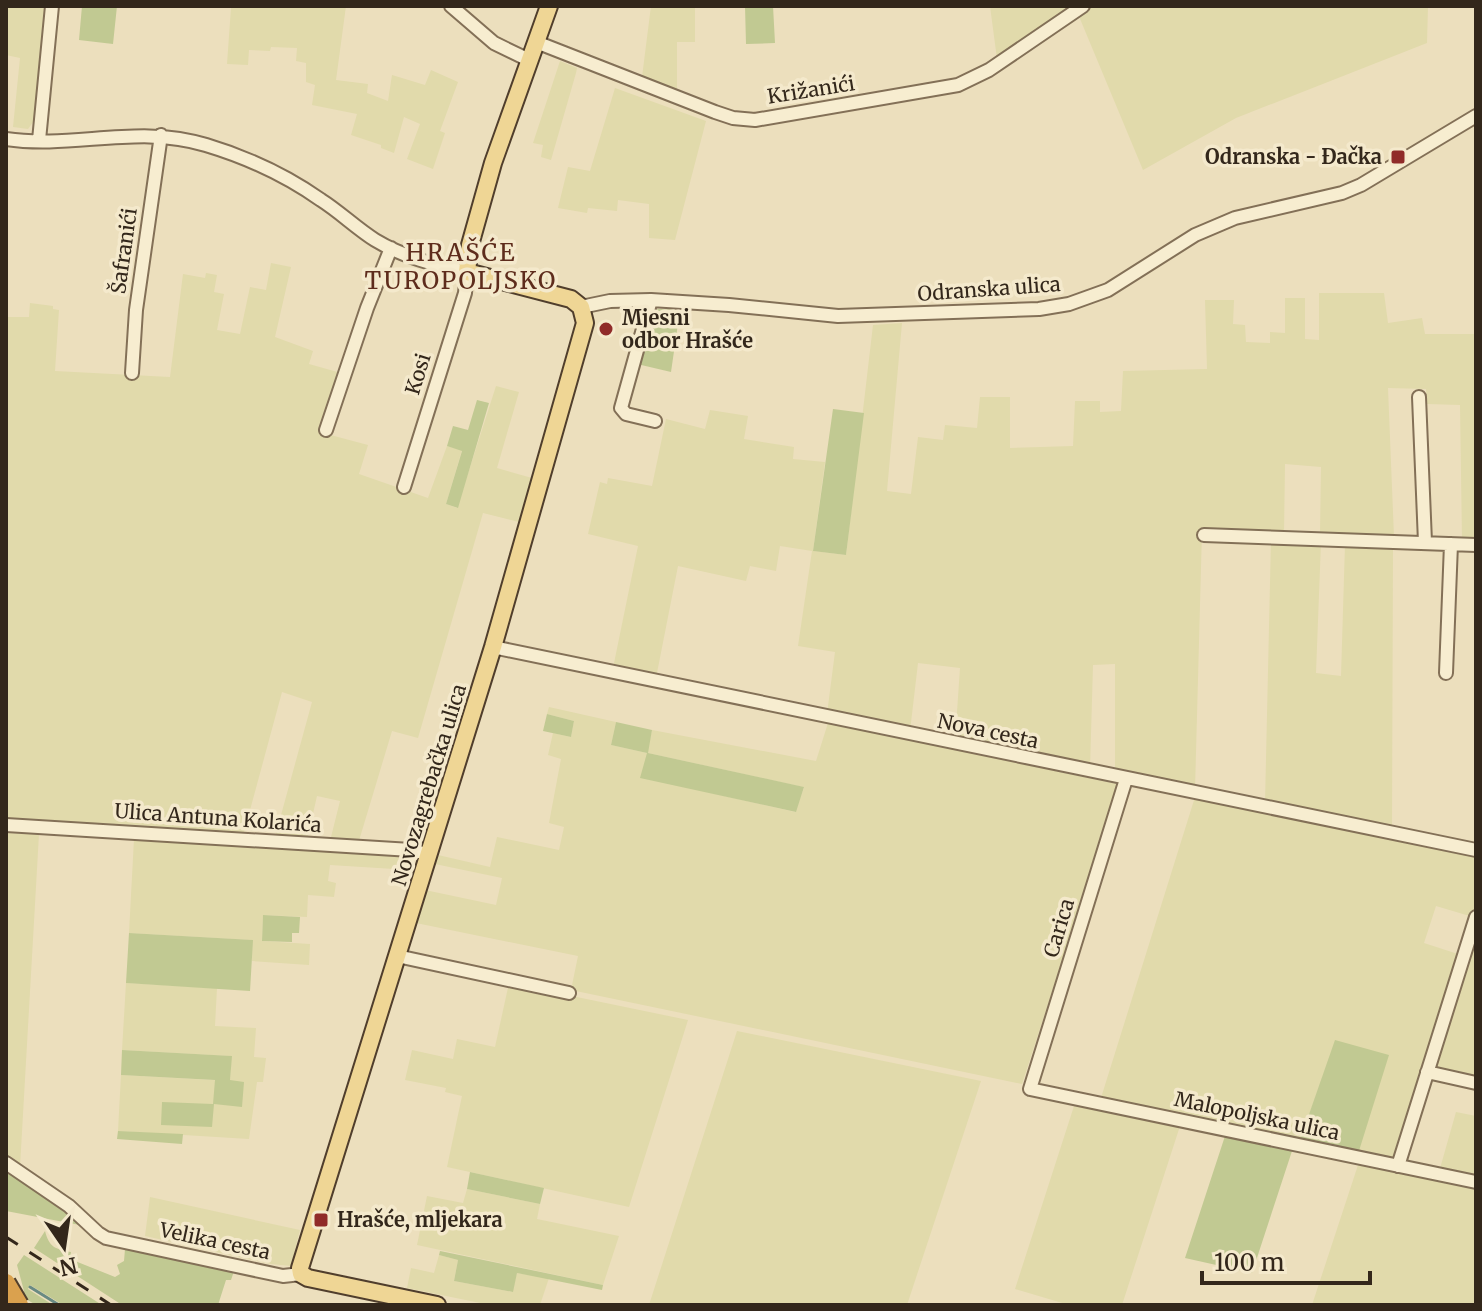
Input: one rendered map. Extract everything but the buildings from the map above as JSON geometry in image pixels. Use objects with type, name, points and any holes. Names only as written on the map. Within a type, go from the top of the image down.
[{"type":"highway","points":[[6,1283],[21,1305]]},
{"type":"main road","points":[[549,6],[489,177],[467,258],[467,272],[571,299],[581,307]]},
{"type":"main road","name":"Novozagrebačka ulica","points":[[301,1274],[308,1238],[493,647],[584,329],[586,319],[581,307]]},
{"type":"main road","name":"Velika cesta","points":[[301,1274],[324,1282],[437,1305]]},
{"type":"main road","points":[[6,1295],[21,1305]]},
{"type":"street","points":[[39,140],[52,6]]},
{"type":"street","points":[[451,6],[494,43],[529,60]]},
{"type":"street","name":"Križanići","points":[[536,42],[723,115],[755,120],[958,85],[989,70],[1083,6]]},
{"type":"street","name":"Odranska ulica","points":[[581,307],[610,301],[651,300],[838,316],[1024,310],[1069,304],[1121,284],[1195,235],[1223,222],[1267,208],[1342,193],[1361,185],[1476,116]]},
{"type":"street","points":[[6,139],[161,135],[208,145],[285,178],[391,248],[432,264],[467,272]]},
{"type":"street","name":"Šafranići","points":[[132,373],[136,310],[161,135]]},
{"type":"street","points":[[326,430],[367,308],[391,248]]},
{"type":"street","name":"Kosi","points":[[404,487],[465,293],[467,272]]},
{"type":"street","points":[[651,300],[621,408],[626,414],[655,421]]},
{"type":"street","points":[[1419,397],[1425,542]]},
{"type":"street","points":[[1204,535],[1476,545]]},
{"type":"street","points":[[1446,673],[1451,544]]},
{"type":"street","name":"Nova cesta","points":[[493,647],[1476,850]]},
{"type":"street","name":"Carica","points":[[1030,1089],[1126,779]]},
{"type":"street","name":"Ulica Antuna Kolarića","points":[[6,825],[411,850],[427,854]]},
{"type":"street","points":[[1398,1166],[1476,917]]},
{"type":"street","points":[[397,956],[569,993]]},
{"type":"street","points":[[1427,1072],[1476,1083]]},
{"type":"street","name":"Malopoljska ulica","points":[[1030,1089],[1476,1182]]},
{"type":"street","name":"Velika cesta","points":[[6,1163],[69,1206],[106,1238],[283,1276],[301,1274]]},
{"type":"shaded area","points":[[6,6],[48,6],[36,118],[28,129],[13,127],[20,58],[6,55]]},
{"type":"shaded area","points":[[203,6],[346,6],[336,80],[368,84],[367,93],[388,101],[392,75],[425,85],[431,70],[458,82],[440,131],[445,133],[433,169],[407,159],[420,124],[404,117],[394,153],[351,135],[357,114],[312,105],[315,85],[306,82],[306,63],[296,61],[297,48],[249,50],[248,65],[227,64],[231,8]]},
{"type":"shaded area","points":[[651,6],[695,8],[695,42],[677,42],[677,90],[642,77]]},
{"type":"shaded area","points":[[990,6],[1074,6],[997,59]]},
{"type":"shaded area","points":[[1093,6],[1428,6],[1427,43],[1236,118],[1143,170],[1078,14]]},
{"type":"shaded area","points":[[560,61],[577,68],[551,160],[541,157],[543,145],[533,143]]},
{"type":"shaded area","points":[[615,88],[706,121],[675,240],[649,238],[649,204],[618,200],[617,211],[588,208],[587,213],[558,208],[568,167],[590,171]]},
{"type":"shaded area","points":[[271,263],[291,267],[275,337],[313,351],[309,364],[341,373],[323,433],[368,445],[359,474],[428,498],[447,446],[462,450],[446,504],[457,508],[496,386],[519,392],[497,468],[532,478],[519,522],[483,513],[418,738],[392,731],[358,844],[330,841],[340,801],[317,796],[307,840],[275,837],[312,702],[282,692],[243,836],[6,821],[6,317],[29,317],[30,303],[53,306],[53,309],[59,310],[55,371],[170,377],[183,274],[205,278],[206,273],[217,275],[214,292],[224,294],[217,330],[240,334],[250,287],[266,290]]},
{"type":"shaded area","points":[[1319,293],[1384,293],[1388,323],[1422,318],[1425,334],[1476,334],[1476,540],[1462,540],[1460,405],[1427,404],[1426,389],[1388,388],[1394,537],[1320,534],[1321,467],[1285,464],[1284,533],[1202,531],[1195,790],[1115,774],[1115,664],[1093,665],[1090,769],[955,741],[960,668],[918,663],[910,731],[827,714],[835,652],[798,646],[812,551],[780,546],[776,571],[750,566],[746,581],[678,566],[656,678],[613,668],[638,546],[588,534],[600,482],[607,484],[608,478],[652,486],[666,419],[705,429],[710,410],[748,416],[744,439],[794,447],[793,459],[825,462],[813,551],[846,555],[873,325],[902,323],[887,491],[911,494],[918,437],[943,440],[945,425],[977,428],[980,397],[1010,397],[1010,448],[1073,446],[1075,401],[1100,401],[1100,412],[1121,411],[1123,371],[1207,369],[1205,300],[1234,300],[1233,324],[1245,325],[1246,342],[1270,343],[1270,332],[1285,333],[1285,298],[1305,298],[1305,339],[1319,340]]},
{"type":"shaded area","points":[[1271,539],[1321,542],[1316,673],[1341,676],[1345,544],[1393,546],[1392,829],[1265,803]]},
{"type":"shaded area","points":[[549,707],[616,722],[611,745],[647,753],[652,730],[816,761],[828,723],[1117,784],[1118,789],[1022,1084],[571,990],[578,956],[416,923],[425,890],[496,905],[502,878],[435,864],[438,855],[490,867],[497,837],[559,850],[564,827],[549,823],[561,759],[548,755],[553,733],[571,737],[574,721],[547,714]],"holes":[[[648,753],[803,787],[795,812],[641,777]]]},
{"type":"shaded area","points":[[1195,797],[1476,854],[1476,908],[1473,917],[1436,906],[1424,943],[1461,955],[1395,1162],[1358,1154],[1336,1040],[1300,1140],[1100,1101]]},
{"type":"shaded area","points":[[6,833],[39,834],[20,1167],[6,1158]]},
{"type":"shaded area","points":[[134,839],[415,854],[410,870],[330,865],[328,881],[336,883],[334,897],[308,895],[307,917],[263,915],[262,941],[310,944],[309,965],[252,961],[252,940],[129,933]]},
{"type":"shaded area","points":[[1476,927],[1476,1079],[1432,1070]]},
{"type":"shaded area","points":[[126,983],[217,988],[215,1026],[256,1028],[254,1057],[266,1058],[263,1082],[257,1082],[249,1139],[118,1131],[121,1075],[230,1081],[231,1056],[122,1050]]},
{"type":"shaded area","points":[[509,983],[688,1020],[629,1207],[447,1167],[462,1096],[445,1092],[446,1088],[405,1080],[412,1050],[453,1059],[457,1039],[495,1047]]},
{"type":"shaded area","points":[[737,1031],[981,1081],[907,1305],[649,1305]]},
{"type":"shaded area","points":[[1075,1103],[1180,1126],[1122,1305],[1069,1305],[1015,1289]]},
{"type":"shaded area","points":[[1456,1112],[1476,1116],[1476,1179],[1439,1172]]},
{"type":"shaded area","points":[[1359,1162],[1476,1186],[1476,1305],[1312,1305]]},
{"type":"shaded area","points":[[467,1189],[540,1204],[537,1219],[619,1236],[603,1285],[417,1245],[427,1196],[463,1203]]},
{"type":"shaded area","points":[[150,1197],[300,1230],[291,1266],[145,1236]]},
{"type":"shaded area","points":[[439,1255],[458,1260],[454,1281],[512,1292],[517,1273],[549,1278],[540,1305],[490,1305],[407,1288],[411,1268],[434,1273]]},
{"type":"green space","points":[[82,6],[117,6],[113,44],[79,40]]},
{"type":"green space","points":[[745,6],[773,6],[775,43],[746,44]]},
{"type":"green space","points":[[654,310],[680,310],[671,372],[637,364]]},
{"type":"green space","points":[[477,400],[489,403],[458,508],[446,504],[462,451],[447,446],[453,426],[468,430]]},
{"type":"green space","points":[[833,409],[864,413],[846,555],[813,551]]},
{"type":"green space","points":[[547,714],[574,721],[571,737],[543,731]]},
{"type":"green space","points":[[616,722],[652,730],[648,753],[804,787],[796,812],[640,778],[647,753],[611,745]]},
{"type":"green space","points":[[263,915],[300,917],[299,933],[292,933],[292,942],[262,941]]},
{"type":"green space","points":[[129,933],[253,940],[250,991],[126,983]]},
{"type":"green space","points":[[1335,1040],[1389,1055],[1358,1154],[1300,1140]]},
{"type":"green space","points":[[122,1050],[232,1056],[230,1080],[244,1082],[242,1107],[214,1104],[212,1127],[161,1125],[162,1102],[213,1104],[215,1080],[121,1075]]},
{"type":"green space","points":[[118,1131],[183,1134],[182,1144],[117,1139]]},
{"type":"green space","points":[[1225,1136],[1292,1151],[1252,1273],[1185,1258]]},
{"type":"green space","points":[[6,1168],[85,1226],[6,1211]]},
{"type":"green space","points":[[470,1172],[544,1188],[540,1204],[467,1189]]},
{"type":"green space","points":[[45,1231],[48,1241],[54,1246],[71,1252],[70,1259],[115,1277],[120,1274],[117,1265],[124,1261],[125,1249],[234,1271],[231,1280],[226,1280],[218,1305],[122,1305],[65,1268],[67,1265],[60,1261],[57,1263],[34,1248]]},
{"type":"green space","points":[[440,1251],[603,1285],[602,1290],[517,1273],[513,1292],[454,1281],[458,1260],[439,1255]]},
{"type":"green space","points":[[24,1255],[102,1305],[63,1305],[30,1285],[28,1289],[53,1305],[36,1305],[21,1296],[24,1291],[17,1265]]},
{"type":"waterway","points":[[30,1287],[59,1305]]},
{"type":"railway","points":[[6,1237],[111,1305]]},
{"type":"place","name":"Odranska - Đačka","points":[[1398,157]]},
{"type":"place","name":"Mjesni odbor Hrašće","points":[[606,329]]},
{"type":"place","name":"Hrašće, mljekara","points":[[321,1220]]},
{"type":"district","name":"HRAŠĆE TUROPOLJSKO","points":[[461,267]]}]
